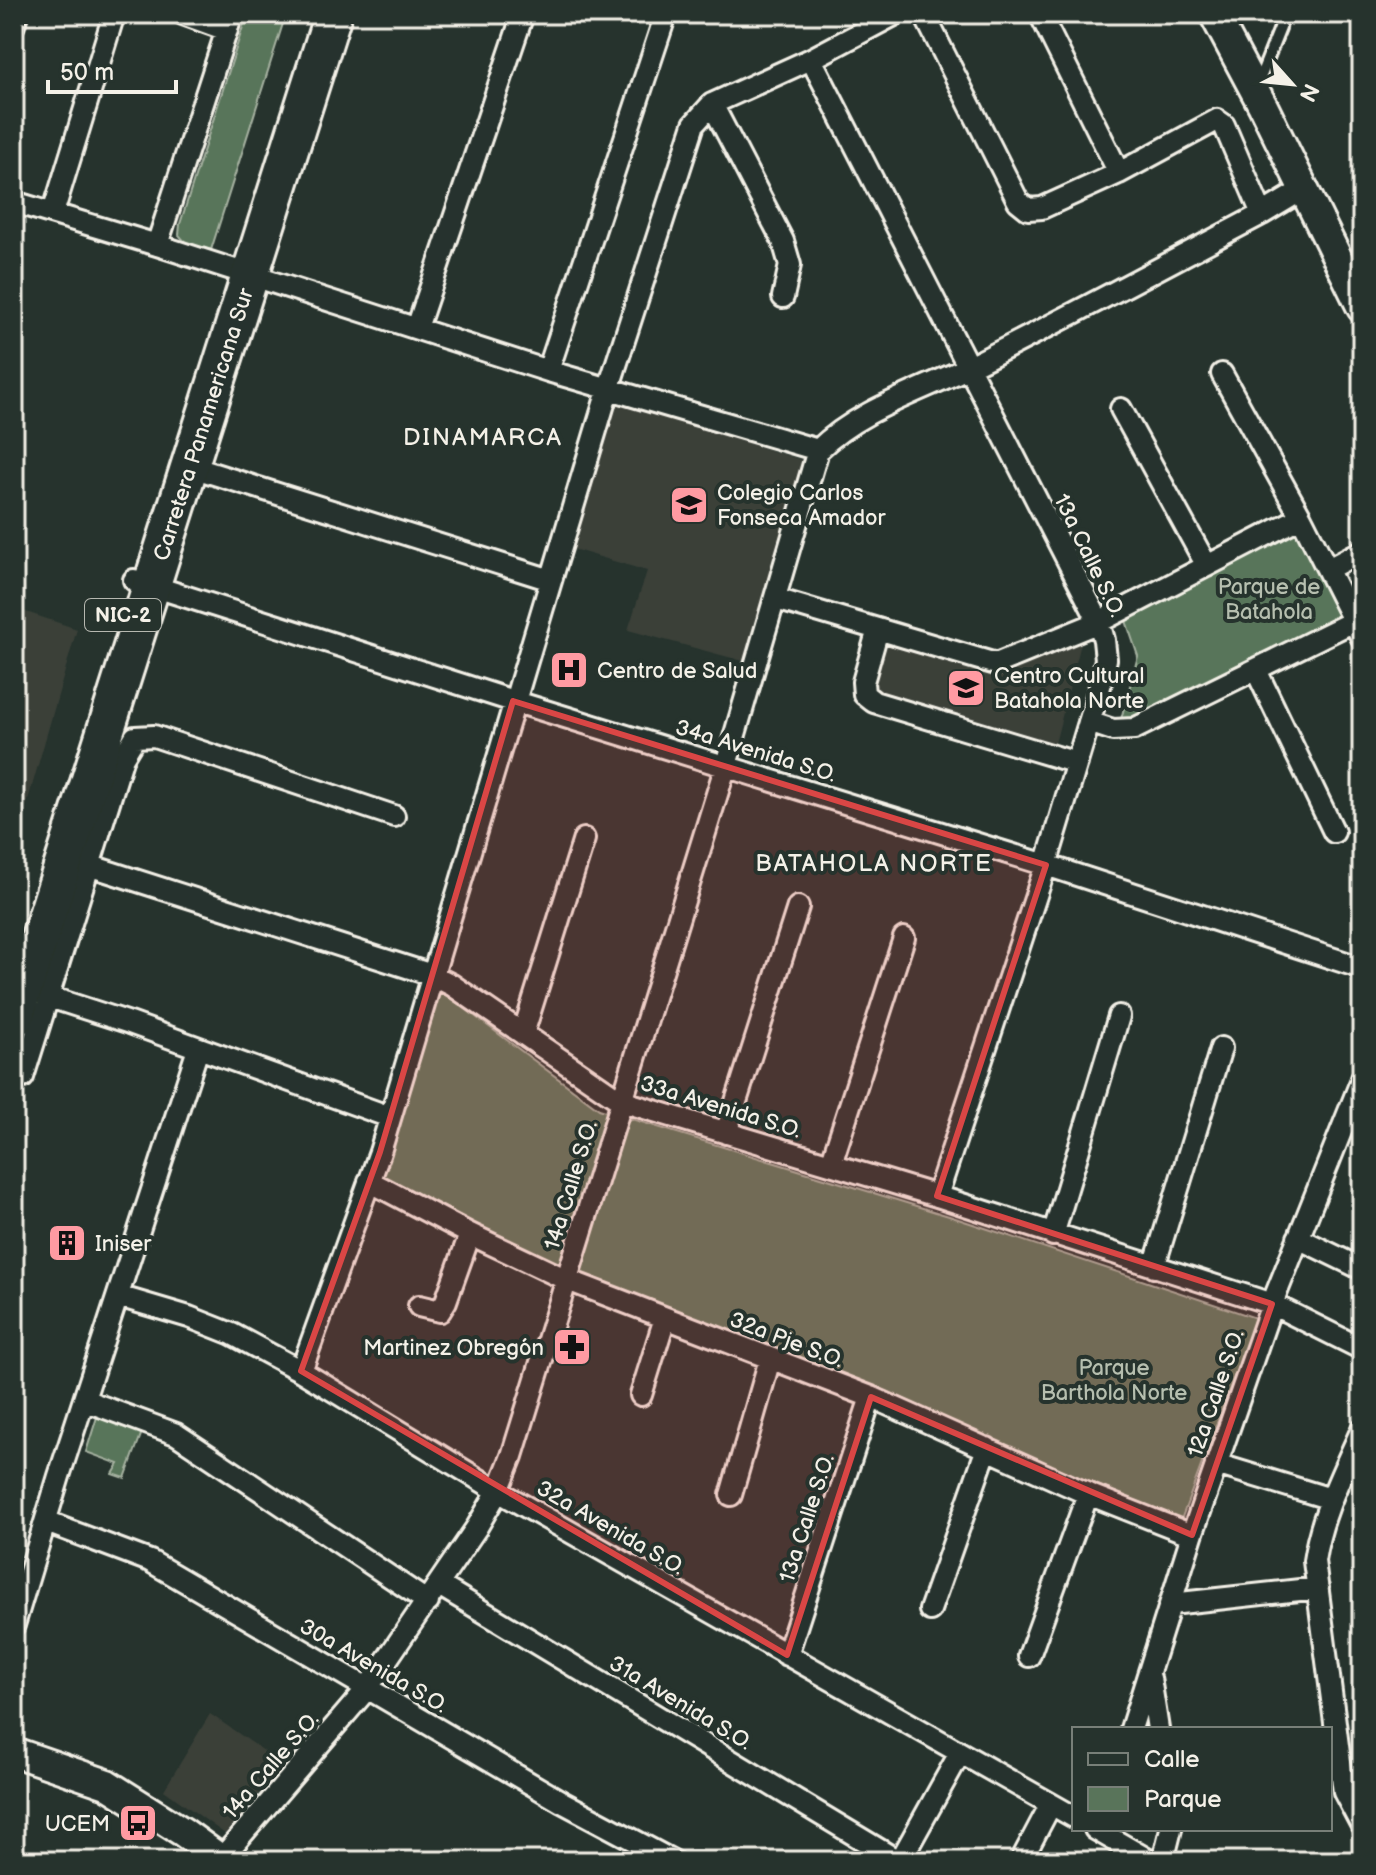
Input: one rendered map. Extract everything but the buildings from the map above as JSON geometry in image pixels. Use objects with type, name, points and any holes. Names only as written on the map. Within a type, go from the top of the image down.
[{"type":"highway","name":"Carretera Panamericana Sur","points":[[143,582],[189,466],[313,14]]},
{"type":"highway","name":"Carretera Panamericana Sur","points":[[23,990],[143,582],[242,273],[333,14]]},
{"type":"main road","points":[[1214,14],[1255,90],[1362,308]]},
{"type":"main road","points":[[14,1752],[107,1784],[222,1860]]},
{"type":"street","points":[[14,25],[17,14]]},
{"type":"street","points":[[53,213],[114,14]]},
{"type":"street","points":[[157,245],[230,22],[183,14]]},
{"type":"street","points":[[417,328],[523,14]]},
{"type":"street","points":[[548,371],[666,14]]},
{"type":"street","points":[[301,1371],[390,1117],[609,387],[694,124],[712,104],[811,59],[896,14]]},
{"type":"street","points":[[924,14],[1018,201],[1028,209],[1042,208],[1119,173],[1217,120],[1224,125],[1262,214]]},
{"type":"street","points":[[1040,14],[1119,173]]},
{"type":"street","name":"13a Calle S.O.","points":[[811,59],[1099,622],[1104,640],[1106,659],[1077,763],[937,1196]]},
{"type":"street","points":[[712,104],[783,241],[790,265],[783,297]]},
{"type":"street","points":[[14,202],[548,371],[818,450],[857,419],[969,367],[1262,214],[1302,190]]},
{"type":"street","points":[[1089,722],[1113,730],[1134,729],[1256,670],[1358,630],[1301,517],[1222,374]]},
{"type":"street","points":[[1121,409],[1207,566]]},
{"type":"street","name":"14a Calle S.O.","points":[[222,1860],[366,1690],[434,1594],[498,1491],[512,1456],[726,765],[818,450]]},
{"type":"street","points":[[189,466],[551,580]]},
{"type":"street","points":[[776,599],[996,664],[1099,622],[1301,517]]},
{"type":"street","points":[[1328,569],[1362,551]]},
{"type":"street","name":"34a Avenida S.O.","points":[[143,582],[513,701],[1046,865],[1362,968]]},
{"type":"street","points":[[878,629],[863,682],[864,694],[874,702],[1077,763]]},
{"type":"street","points":[[1256,670],[1334,832]]},
{"type":"street","points":[[23,1077],[23,990],[88,865],[123,757],[135,737],[154,736],[394,816]]},
{"type":"street","points":[[523,1034],[584,839]]},
{"type":"street","name":"33a Avenida S.O.","points":[[88,865],[432,975],[452,985],[621,1101],[937,1196],[1272,1304],[1362,1349]]},
{"type":"street","points":[[726,1133],[798,907]]},
{"type":"street","points":[[831,1164],[904,938]]},
{"type":"street","points":[[23,990],[130,1023],[390,1117]]},
{"type":"street","points":[[1053,1235],[1119,1016]]},
{"type":"street","points":[[1154,1267],[1221,1048]]},
{"type":"street","points":[[14,1625],[198,1049]]},
{"type":"street","name":"12a Calle S.O.","points":[[1132,1727],[1192,1535],[1272,1304],[1362,1079]]},
{"type":"street","name":"32a Pje S.O.","points":[[369,1181],[565,1279],[871,1397],[1088,1494],[1192,1535]]},
{"type":"street","points":[[419,1306],[440,1311],[470,1234]]},
{"type":"street","points":[[1298,1238],[1362,1269]]},
{"type":"street","name":"32a Avenida S.O.","points":[[118,1296],[189,1317],[232,1334],[301,1371],[498,1491],[1072,1816]]},
{"type":"street","points":[[641,1395],[665,1318]]},
{"type":"street","points":[[731,1495],[770,1359]]},
{"type":"street","name":"13a Calle S.O.","points":[[787,1655],[871,1397]]},
{"type":"street","name":"31a Avenida S.O.","points":[[84,1400],[176,1434],[434,1594],[899,1861]]},
{"type":"street","points":[[1362,1429],[1317,1537],[1314,1561],[1344,1792],[1362,1826]]},
{"type":"street","points":[[930,1610],[987,1448]]},
{"type":"street","points":[[1216,1464],[1331,1499]]},
{"type":"street","points":[[1029,1656],[1088,1494]]},
{"type":"street","name":"30a Avenida S.O.","points":[[46,1522],[150,1561],[366,1690],[562,1802],[673,1861]]},
{"type":"street","points":[[1171,1604],[1318,1588]]},
{"type":"street","points":[[1150,1674],[1158,1727]]},
{"type":"street","points":[[899,1861],[960,1753]]},
{"type":"street","points":[[1021,1861],[1051,1804]]},
{"type":"street","points":[[1100,1831],[1150,1861]]},
{"type":"street","points":[[1163,1861],[1170,1831]]},
{"type":"lane","points":[[1255,90],[1280,28],[1282,14]]},
{"type":"highlighted area","points":[[513,701],[1046,865],[937,1196],[1272,1304],[1192,1535],[871,1397],[787,1655],[301,1371],[380,1152]]},
{"type":"shaded area","name":"Colegio Carlos Fonseca Amador","points":[[617,402],[805,461],[747,662],[628,630],[647,571],[573,549]]},
{"type":"shaded area","points":[[14,608],[77,629],[14,849]]},
{"type":"shaded area","name":"Centro Cultural Batahola Norte","points":[[1085,628],[1052,755],[864,694],[878,629],[983,661]]},
{"type":"shaded area","points":[[210,1714],[283,1764],[225,1834],[164,1790]]},
{"type":"green space","points":[[247,14],[286,14],[211,250],[187,244],[179,235],[180,224]]},
{"type":"green space","name":"Parque de Batahola","points":[[1301,517],[1354,621],[1134,729],[1121,719],[1138,656],[1122,609]]},
{"type":"green space","name":"Parque Barthola Norte","points":[[440,990],[599,1109],[949,1216],[1256,1318],[1181,1520],[1010,1448],[887,1391],[533,1257],[382,1179],[430,1007]]},
{"type":"green space","points":[[97,1417],[142,1432],[125,1478],[113,1474],[119,1464],[86,1452]]},
{"type":"place","name":"Colegio Carlos Fonseca Amador","points":[[689,505]]},
{"type":"place","name":"Centro de Salud","points":[[569,670]]},
{"type":"place","name":"Centro Cultural Batahola Norte","points":[[966,688]]},
{"type":"place","name":"Iniser","points":[[67,1243]]},
{"type":"place","name":"Martinez Obregón","points":[[572,1347]]},
{"type":"place","name":"UCEM","points":[[138,1823]]},
{"type":"district","name":"DINAMARCA","points":[[483,437]]},
{"type":"district","name":"BATAHOLA NORTE","points":[[874,863]]}]
